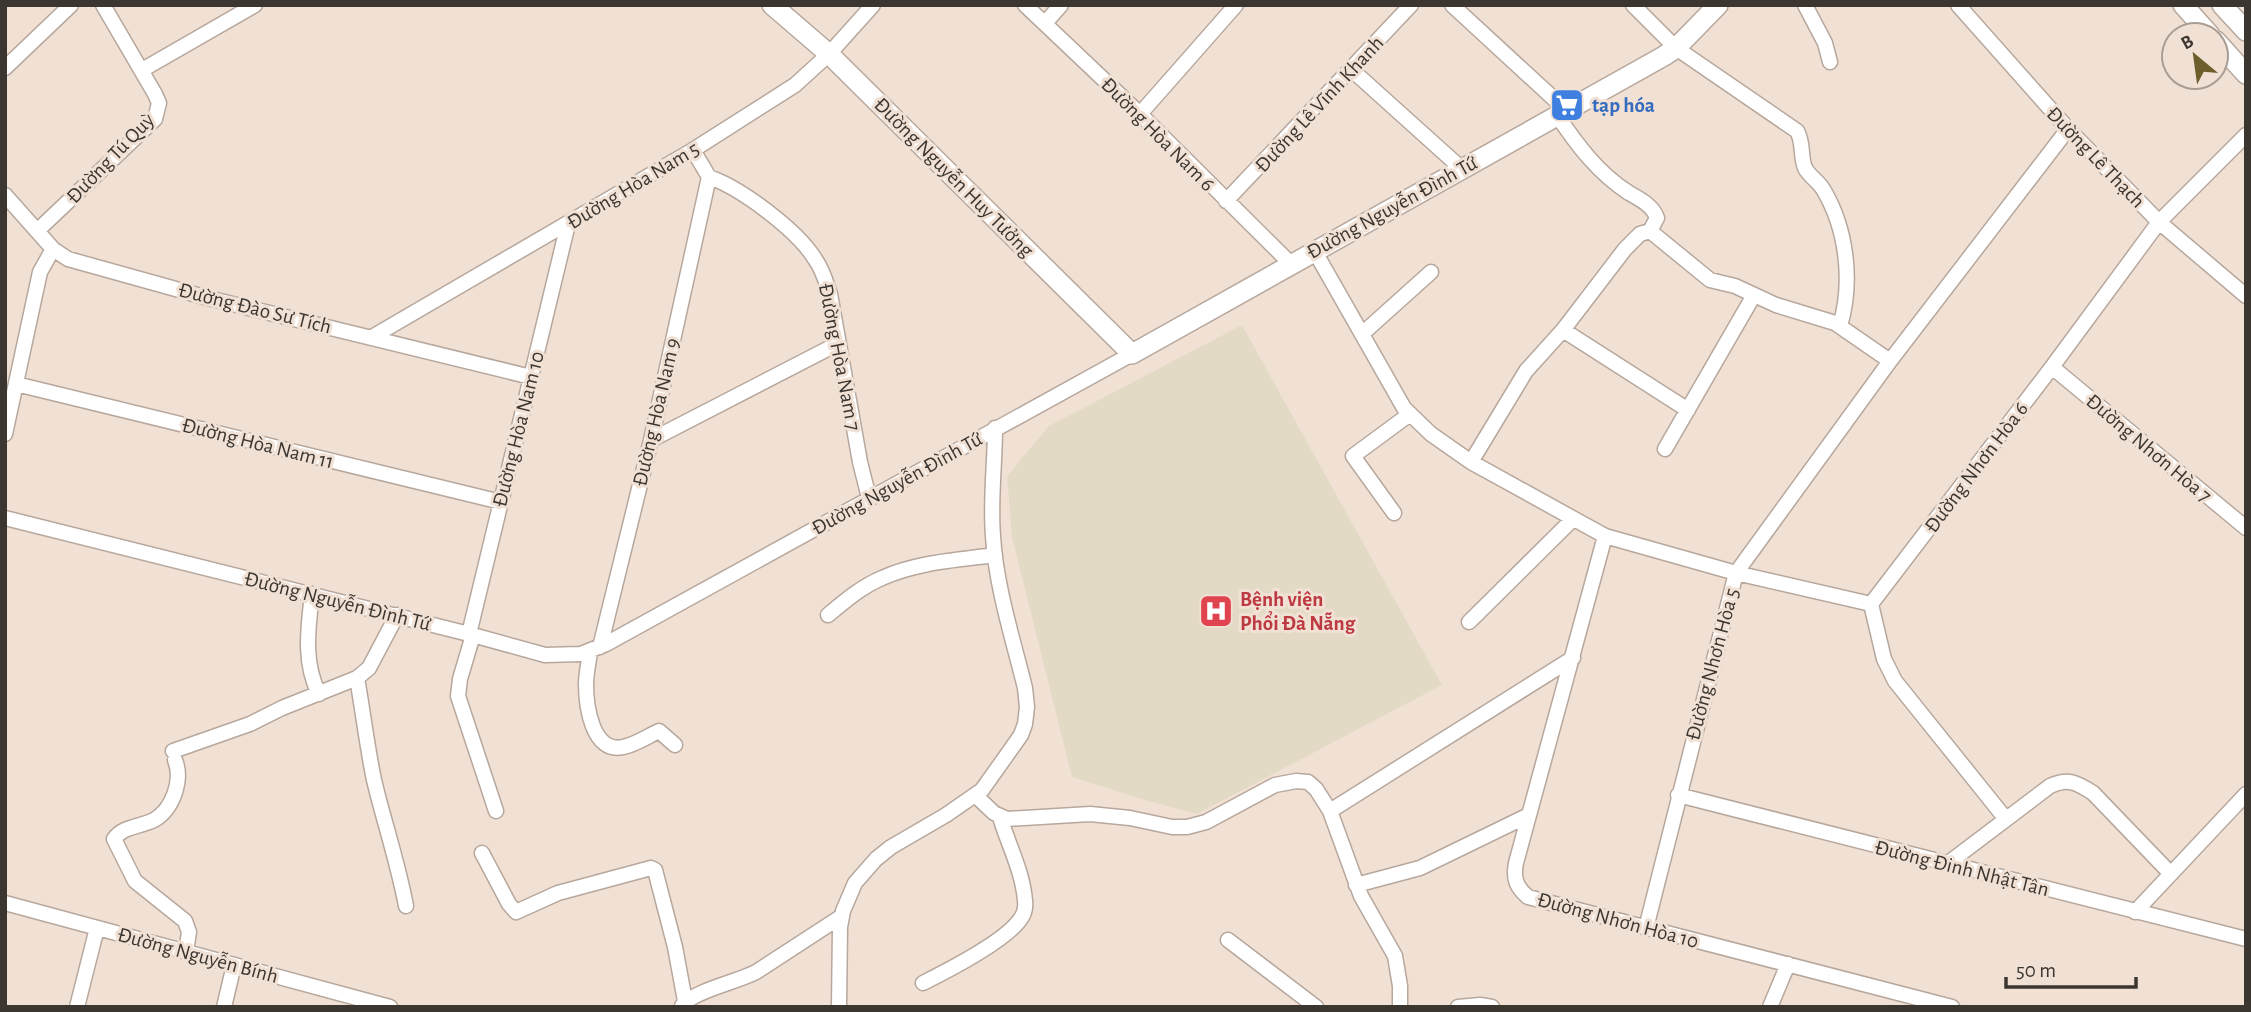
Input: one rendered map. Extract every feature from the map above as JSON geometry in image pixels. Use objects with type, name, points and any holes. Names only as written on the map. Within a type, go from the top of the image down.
[{"type":"street","points":[[5,68],[71,5]]},
{"type":"street","name":"Đường Tú Quỳ","points":[[37,231],[155,119],[159,103],[103,5]]},
{"type":"street","points":[[142,70],[255,5]]},
{"type":"street","name":"Đường Nguyễn Huy Tưởng","points":[[772,5],[829,54],[1132,354]]},
{"type":"street","name":"Đường Hòa Nam 5","points":[[372,337],[693,150],[795,85],[829,54],[873,5]]},
{"type":"street","name":"Đường Hòa Nam 6","points":[[1025,5],[1140,114],[1290,263]]},
{"type":"street","points":[[1045,23],[1061,5]]},
{"type":"street","points":[[1140,114],[1236,5]]},
{"type":"street","name":"Đường Lê Vĩnh Khanh","points":[[1226,201],[1411,5]]},
{"type":"street","points":[[1451,5],[1561,113],[1578,146],[1604,174],[1650,206],[1657,218],[1650,231],[1640,234],[1625,249],[1563,330],[1526,372],[1471,462]]},
{"type":"street","points":[[1633,5],[1676,48],[1797,131],[1801,139],[1804,166],[1822,188],[1840,232],[1846,265],[1847,294],[1840,326]]},
{"type":"street","name":"Đường Nguyễn Đình Tứ","points":[[5,518],[397,615],[545,655],[581,654],[595,649],[1132,354],[1676,48],[1718,5]]},
{"type":"street","points":[[1805,5],[1825,43],[1830,62]]},
{"type":"street","name":"Đường Lê Thạch","points":[[1958,5],[2068,129],[2159,222],[2246,296]]},
{"type":"street","points":[[2183,5],[2197,21]]},
{"type":"street","points":[[2222,5],[2245,28]]},
{"type":"street","points":[[2230,56],[2246,74]]},
{"type":"street","points":[[1352,70],[1462,169]]},
{"type":"street","name":"Đường Nhơn Hòa 5","points":[[1646,928],[1736,573],[1890,361],[2068,129]]},
{"type":"street","name":"Đường Nhơn Hòa 6","points":[[1871,604],[2159,222],[2246,135]]},
{"type":"street","points":[[693,150],[709,177]]},
{"type":"street","name":"Đường Hòa Nam 7","points":[[709,177],[741,192],[808,248],[822,270],[830,294],[869,498]]},
{"type":"street","name":"Đường Hòa Nam 9","points":[[675,745],[659,731],[622,748],[603,742],[592,724],[586,683],[651,440],[709,177]]},
{"type":"street","name":"Đường Đào Sư Tích","points":[[5,195],[53,249],[68,259],[208,298],[531,377]]},
{"type":"street","name":"Đường Hòa Nam 10","points":[[496,811],[457,696],[568,224]]},
{"type":"street","points":[[1650,231],[1710,280],[1735,286],[1776,305],[1835,323],[1890,361]]},
{"type":"street","points":[[5,435],[40,272],[53,249]]},
{"type":"street","points":[[1314,250],[1404,408],[1431,434],[1471,462],[1605,536],[1736,573],[1871,604],[1884,659],[1895,681],[2005,818]]},
{"type":"street","points":[[1362,334],[1430,272]]},
{"type":"street","points":[[1665,449],[1754,296]]},
{"type":"street","points":[[1563,330],[1688,410]]},
{"type":"street","points":[[651,440],[839,343]]},
{"type":"street","name":"Đường Nhơn Hòa 7","points":[[2052,367],[2246,528]]},
{"type":"street","name":"Đường Hòa Nam 11","points":[[16,384],[501,502]]},
{"type":"street","points":[[1394,513],[1353,456],[1410,414]]},
{"type":"street","points":[[839,1007],[842,916],[855,883],[891,846],[975,796],[988,783],[1021,735],[1026,715],[1024,688],[995,555],[991,510],[995,428]]},
{"type":"street","points":[[1469,622],[1573,519]]},
{"type":"street","name":"Đường Nhơn Hòa 10","points":[[1605,536],[1514,873],[1516,884],[1521,891],[1528,897],[1952,1007]]},
{"type":"street","points":[[828,615],[851,595],[884,577],[934,563],[995,555]]},
{"type":"street","points":[[312,594],[307,653],[310,673],[319,694]]},
{"type":"street","points":[[186,952],[189,932],[186,921],[135,881],[114,839],[125,829],[152,821],[163,812],[177,786],[179,775],[174,755],[357,678],[373,662],[397,615]]},
{"type":"street","points":[[1330,811],[1573,658]]},
{"type":"street","points":[[357,678],[374,780],[401,875],[406,906]]},
{"type":"street","points":[[1947,864],[2005,818],[2050,786],[2063,780],[2073,782],[2093,793],[2171,874]]},
{"type":"street","points":[[975,796],[1000,817],[1007,819],[1090,814],[1130,818],[1172,827],[1188,827],[1215,817],[1275,785],[1308,782],[1316,789],[1330,811],[1356,885],[1395,956],[1400,1007]]},
{"type":"street","points":[[2135,912],[2246,794]]},
{"type":"street","name":"Đường Đinh Nhật Tân","points":[[1678,795],[2246,939]]},
{"type":"street","points":[[1356,885],[1420,868],[1529,815]]},
{"type":"street","points":[[923,983],[988,946],[1018,922],[1024,913],[1026,902],[1022,883],[1000,817]]},
{"type":"street","points":[[482,853],[516,912],[558,893],[651,868],[655,870],[675,947],[683,1004]]},
{"type":"street","name":"Đường Nguyễn Bính","points":[[5,903],[369,1004],[390,1007]]},
{"type":"street","points":[[683,1004],[693,996],[742,980],[842,916]]},
{"type":"street","points":[[77,1007],[97,928]]},
{"type":"street","points":[[1228,940],[1315,1007]]},
{"type":"street","points":[[1770,1007],[1788,964]]},
{"type":"street","points":[[224,1007],[234,965]]},
{"type":"street","points":[[1458,1007],[1492,1007]]},
{"type":"shaded area","name":"Bệnh viện Phổi Đà Nẵng","points":[[1242,325],[1442,685],[1197,814],[1072,777],[1012,537],[1007,476],[1049,426]]},
{"type":"place","name":"tạp hóa","points":[[1567,105]]},
{"type":"place","name":"Bệnh viện Phổi Đà Nẵng","points":[[1216,611]]}]
